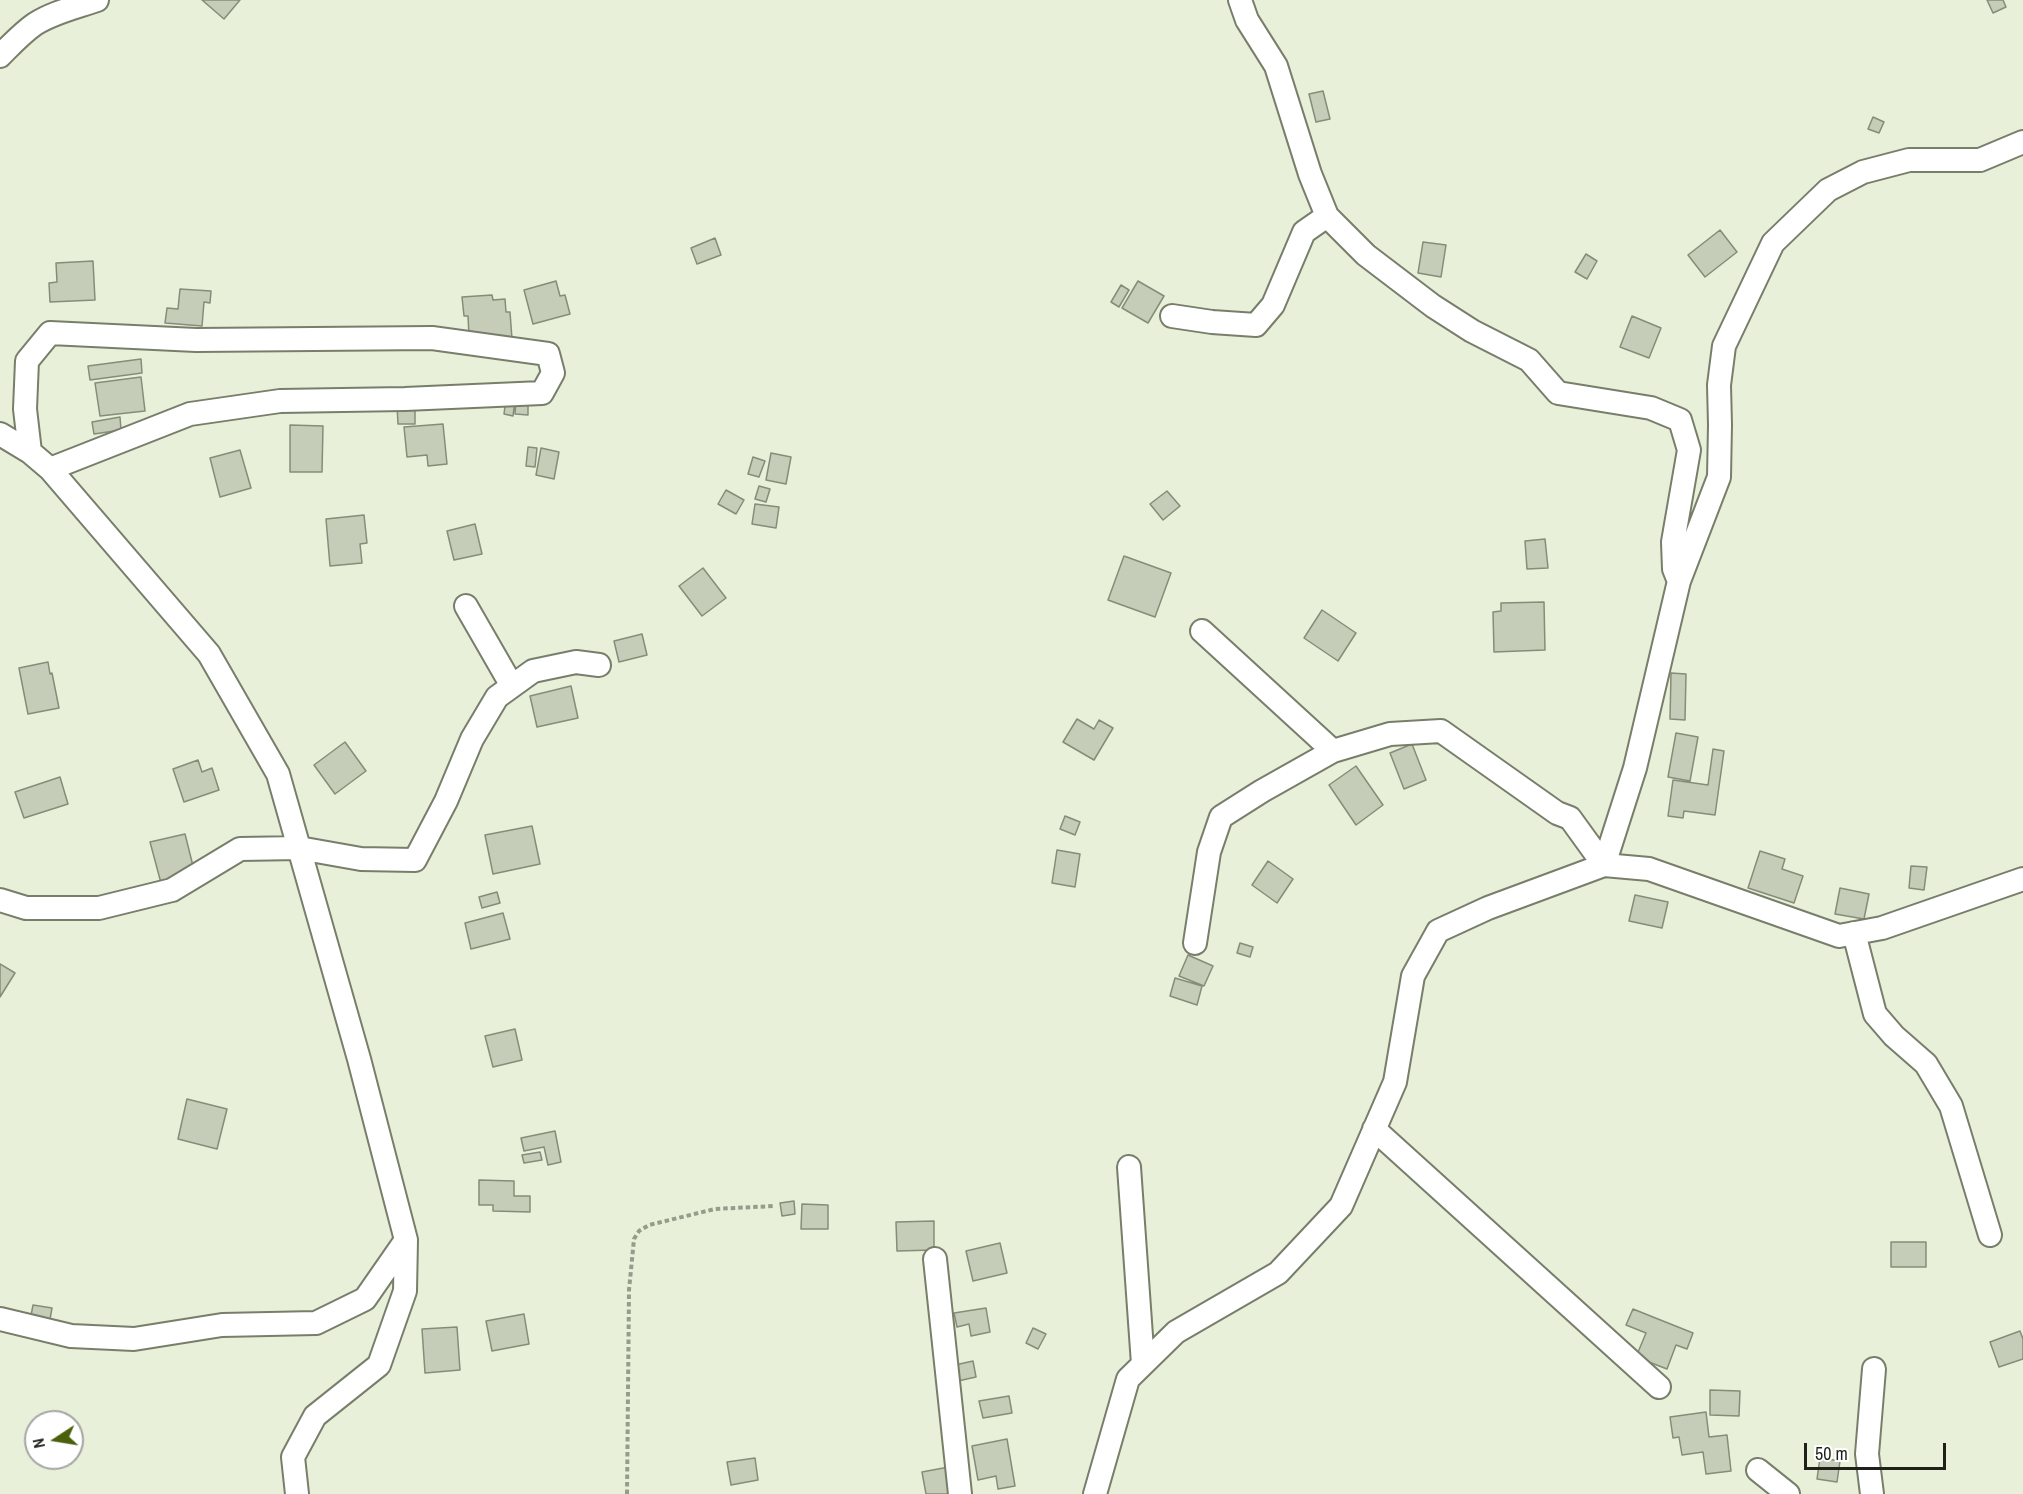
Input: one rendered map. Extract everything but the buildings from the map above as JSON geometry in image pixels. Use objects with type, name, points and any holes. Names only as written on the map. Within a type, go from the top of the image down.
[{"type":"street","points":[[0,56],[37,23],[57,13],[97,0]]},
{"type":"street","points":[[1240,0],[1247,20],[1276,66],[1310,174],[1327,216],[1366,255],[1433,306],[1472,331],[1529,360],[1558,393],[1651,408],[1680,420],[1689,450],[1673,542],[1674,569],[1679,581]]},
{"type":"street","points":[[1604,865],[1635,768],[1679,581],[1719,477],[1719,385],[1724,346],[1773,243],[1828,189],[1863,172],[1909,160],[1980,160],[2023,142]]},
{"type":"street","points":[[1172,316],[1256,325],[1273,305],[1304,232],[1327,216]]},
{"type":"street","points":[[30,452],[25,409],[27,361],[50,333],[196,340],[432,338],[548,354],[553,373],[542,393],[405,399],[280,401],[190,414],[50,469]]},
{"type":"street","points":[[0,434],[30,452],[50,469],[209,654],[278,774],[299,848],[406,1240],[405,1291],[379,1365],[315,1416],[293,1457],[297,1494]]},
{"type":"street","points":[[466,606],[512,686]]},
{"type":"street","points":[[1202,631],[1333,751]]},
{"type":"street","points":[[0,900],[26,909],[99,908],[172,890],[240,849],[299,848],[361,859],[415,860],[446,801],[472,739],[497,697],[533,671],[576,662],[599,665]]},
{"type":"street","points":[[1195,943],[1209,852],[1221,817],[1333,751],[1390,734],[1441,731],[1557,813],[1570,818],[1604,865]]},
{"type":"street","points":[[1095,1494],[1128,1379],[1176,1332],[1278,1273],[1341,1206],[1395,1082],[1413,976],[1438,931],[1488,908],[1604,865],[1649,869],[1839,936],[1882,928],[2023,879]]},
{"type":"street","points":[[1854,933],[1875,1014],[1894,1036],[1926,1064],[1951,1106],[1990,1235]]},
{"type":"street","points":[[1374,1129],[1659,1387]]},
{"type":"street","points":[[1129,1167],[1143,1364]]},
{"type":"street","points":[[0,1319],[71,1336],[134,1340],[222,1325],[316,1323],[365,1299],[406,1240]]},
{"type":"street","points":[[935,1259],[960,1494]]},
{"type":"street","points":[[1872,1494],[1867,1454],[1874,1369]]},
{"type":"street","points":[[1758,1470],[1788,1494]]},
{"type":"path","points":[[627,1494],[629,1290],[634,1239],[639,1231],[649,1224],[716,1209],[775,1206]]}]
